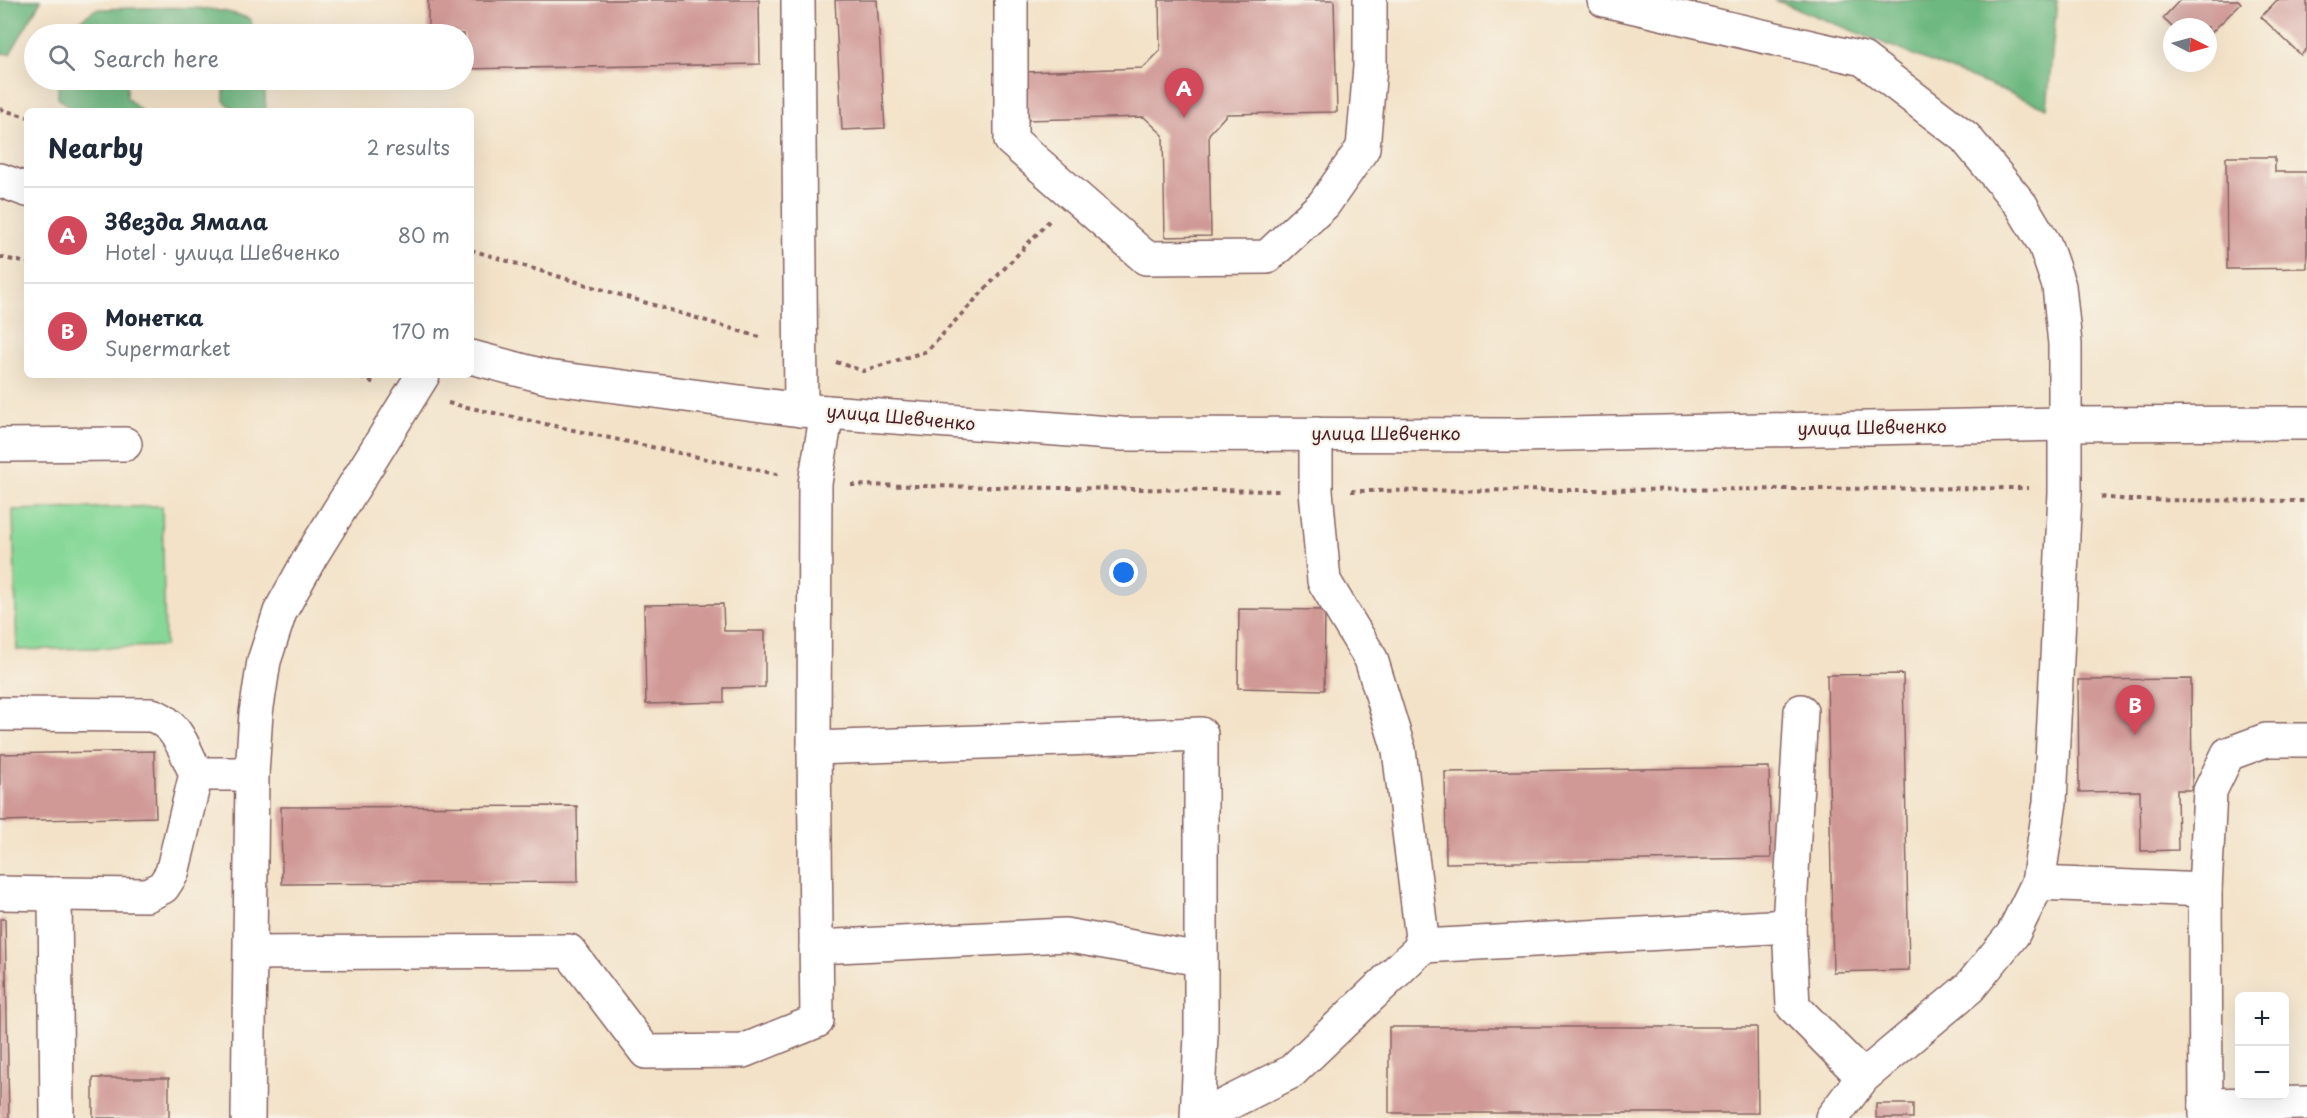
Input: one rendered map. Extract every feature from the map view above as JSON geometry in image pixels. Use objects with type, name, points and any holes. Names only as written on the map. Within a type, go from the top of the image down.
[{"type":"street","points":[[252,953],[568,951],[646,1052],[743,1051],[817,1021],[813,748],[814,411],[801,349],[798,0]]},
{"type":"street","points":[[1011,0],[1011,140],[1146,258],[1268,257],[1324,204],[1363,148],[1370,67],[1370,0]]},
{"type":"street","points":[[1604,0],[1863,59],[1965,137],[2021,206],[2045,245],[2059,286],[2065,344],[2065,493],[2050,802],[2038,883],[2013,934],[1970,987],[1863,1077],[1832,1118]]},
{"type":"street","points":[[0,180],[24,189]]},
{"type":"street","name":"улица Шевченко","points":[[474,358],[547,377],[814,411],[1123,434],[1527,434],[2065,424],[2307,423]]},
{"type":"street","points":[[248,1118],[252,953],[252,774],[256,712],[264,661],[280,612],[311,556],[421,378]]},
{"type":"street","points":[[1316,434],[1316,491],[1324,581],[1371,659],[1399,750],[1423,946]]},
{"type":"street","points":[[0,445],[125,444]]},
{"type":"street","points":[[1800,711],[1789,926],[1793,1006],[1863,1077]]},
{"type":"street","points":[[0,714],[151,715],[163,718],[172,727],[196,774],[172,873],[163,887],[147,895],[0,893]]},
{"type":"street","points":[[813,748],[1201,734],[1201,1035],[1198,1118],[1291,1072],[1423,946],[1789,926]]},
{"type":"street","points":[[2307,740],[2266,740],[2228,754],[2210,791],[2205,890],[2206,1112],[2307,1103]]},
{"type":"street","points":[[196,774],[252,774]]},
{"type":"street","points":[[2038,883],[2205,890]]},
{"type":"street","points":[[55,894],[57,1118]]},
{"type":"street","points":[[816,947],[1065,935],[1200,959]]},
{"type":"path","points":[[0,109],[24,116]]},
{"type":"path","points":[[474,251],[801,349],[863,371],[927,351],[1074,195]]},
{"type":"path","points":[[0,257],[24,262]]},
{"type":"green space","points":[[0,0],[41,0],[27,24],[24,24],[24,30],[10,54],[0,53]]},
{"type":"green space","points":[[1775,0],[2057,0],[2047,108]]},
{"type":"green space","points":[[176,7],[218,10],[236,14],[251,20],[252,24],[75,24],[96,9]]},
{"type":"green space","points":[[58,90],[127,90],[127,98],[138,108],[71,108],[58,98]]},
{"type":"green space","points":[[224,90],[265,90],[266,108],[232,108],[224,101]]},
{"type":"green space","points":[[162,506],[165,646],[17,650],[13,510]]},
{"type":"building","points":[[428,0],[759,0],[760,64],[474,69],[474,24],[428,24]]},
{"type":"building","points":[[835,0],[877,0],[885,128],[842,130]]},
{"type":"building","points":[[1159,0],[1334,0],[1337,112],[1227,114],[1209,134],[1211,236],[1165,237],[1163,135],[1144,117],[1025,120],[1024,72],[1143,68],[1160,51]]},
{"type":"building","points":[[2180,0],[2238,0],[2241,3],[2217,27],[2217,18],[2163,18]]},
{"type":"building","points":[[2277,0],[2307,0],[2307,49],[2301,55],[2261,17]]},
{"type":"building","points":[[2226,157],[2275,157],[2275,172],[2307,172],[2307,268],[2227,269]]},
{"type":"building","points":[[723,604],[724,631],[765,631],[765,687],[724,688],[724,702],[646,704],[644,605]]},
{"type":"building","points":[[1239,609],[1325,610],[1324,690],[1238,688]]},
{"type":"building","points":[[1903,674],[1909,970],[1833,972],[1827,675]]},
{"type":"building","points":[[2191,679],[2192,790],[2177,790],[2178,850],[2141,851],[2140,791],[2079,792],[2078,680]]},
{"type":"building","points":[[154,751],[156,817],[0,821],[0,754]]},
{"type":"building","points":[[1769,767],[1771,858],[1446,863],[1445,772]]},
{"type":"building","points":[[577,806],[578,882],[282,884],[281,807]]},
{"type":"building","points":[[0,919],[5,919],[9,1118],[0,1118]]},
{"type":"building","points":[[1389,1027],[1757,1027],[1758,1113],[1389,1113]]},
{"type":"building","points":[[93,1078],[169,1078],[169,1118],[93,1118]]},
{"type":"building","points":[[1876,1104],[1913,1104],[1913,1118],[1876,1118]]},
{"type":"place","name":"Звезда Ямала","points":[[1184,118]]},
{"type":"place","name":"Монетка","points":[[2135,735]]}]
